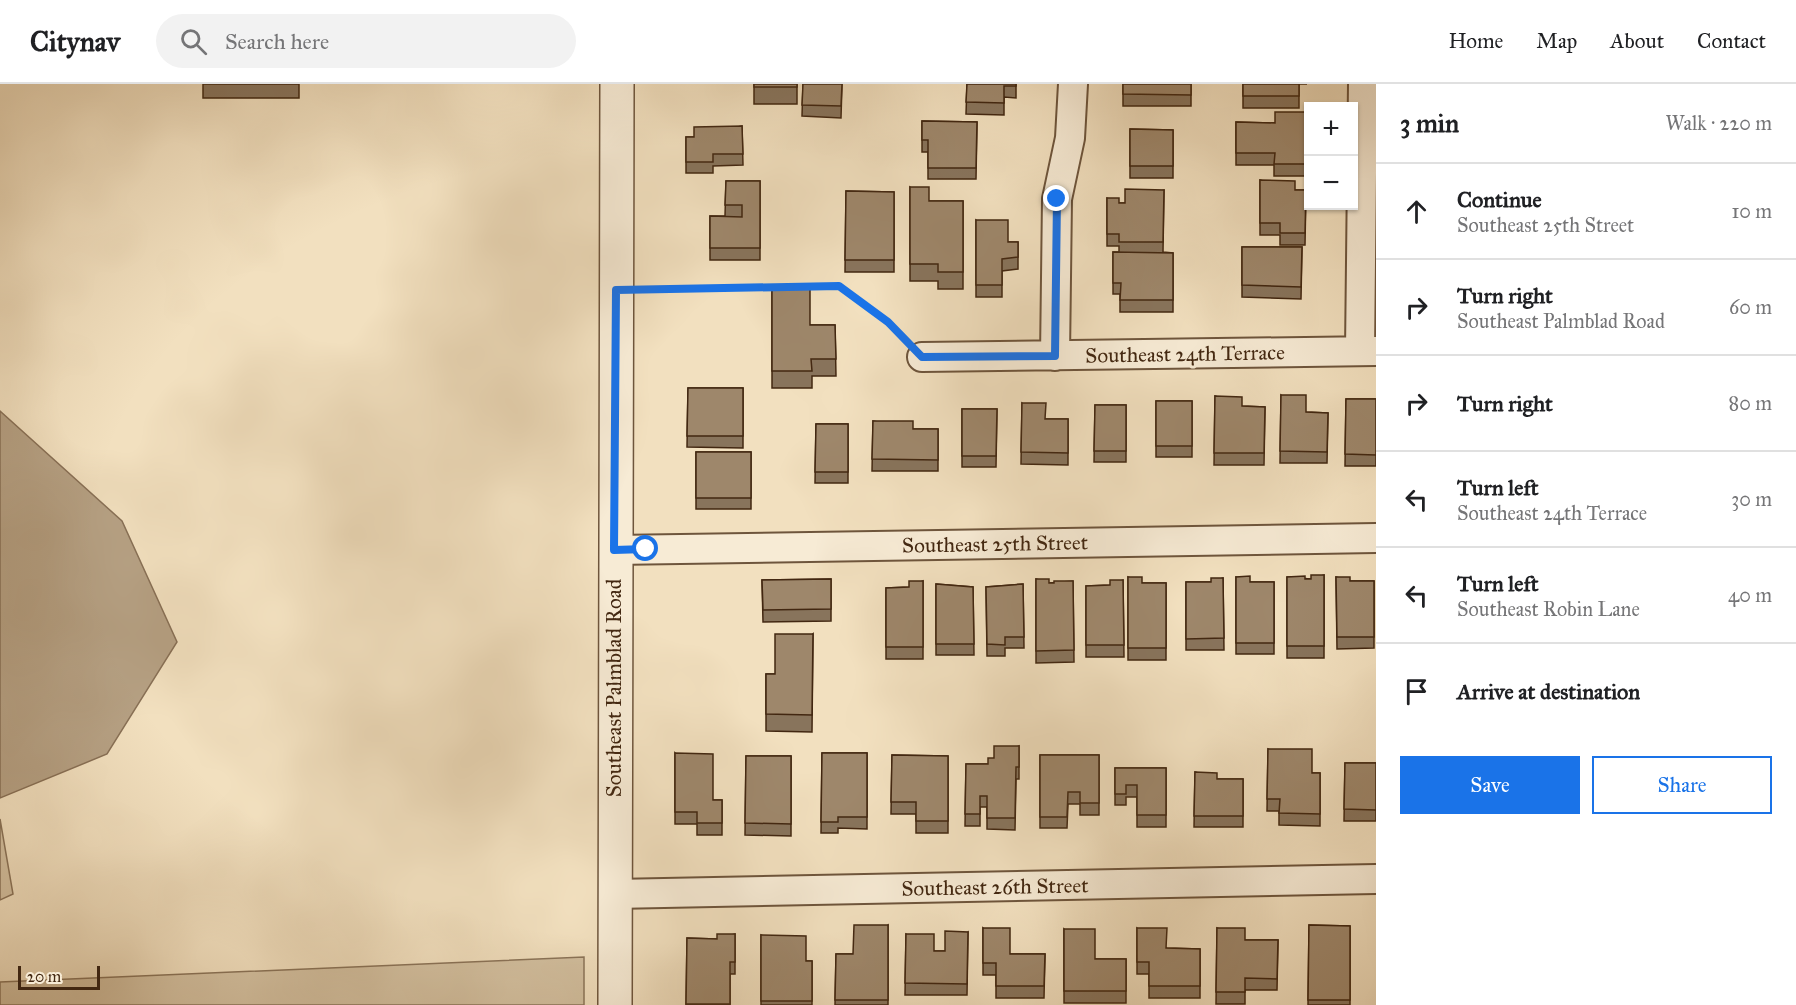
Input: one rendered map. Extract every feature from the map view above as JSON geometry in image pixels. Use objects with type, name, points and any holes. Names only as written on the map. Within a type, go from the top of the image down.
[{"type":"street","name":"Southeast Palmblad Road","points":[[615,1005],[614,550],[617,84]]},
{"type":"street","points":[[1055,356],[1057,199],[1070,138],[1072,84]]},
{"type":"street","points":[[1363,84],[1368,351]]},
{"type":"street","name":"Southeast 24th Terrace","points":[[922,357],[1368,351]]},
{"type":"street","name":"Southeast 25th Street","points":[[614,550],[1376,538]]},
{"type":"street","name":"Southeast 26th Street","points":[[614,894],[1376,879]]},
{"type":"path","points":[[616,290],[839,286],[888,322],[922,357]]},
{"type":"shaded area","points":[[0,411],[122,521],[177,642],[107,754],[0,798]]},
{"type":"shaded area","points":[[0,819],[13,894],[0,900]]},
{"type":"shaded area","points":[[584,957],[584,1005],[0,1005],[0,982]]},
{"type":"building","points":[[754,84],[797,84],[797,87],[754,87]]},
{"type":"building","points":[[803,84],[842,84],[841,106],[802,105]]},
{"type":"building","points":[[967,84],[1016,84],[1016,86],[1004,86],[1004,103],[966,102]]},
{"type":"building","points":[[1123,84],[1191,84],[1191,95],[1123,94]]},
{"type":"building","points":[[1243,84],[1299,84],[1299,96],[1243,96]]},
{"type":"building","points":[[1275,112],[1304,112],[1304,164],[1274,164],[1275,153],[1236,153],[1236,122],[1275,123]]},
{"type":"building","points":[[922,121],[977,122],[976,168],[928,168],[928,140],[922,140]]},
{"type":"building","points":[[742,126],[743,154],[713,154],[713,162],[686,162],[686,137],[694,137],[694,127]]},
{"type":"building","points":[[1130,129],[1173,130],[1173,166],[1130,166]]},
{"type":"building","points":[[1260,180],[1295,181],[1295,190],[1304,190],[1305,233],[1280,233],[1280,223],[1260,223]]},
{"type":"building","points":[[726,181],[760,181],[760,248],[710,248],[710,216],[742,217],[742,205],[725,205]]},
{"type":"building","points":[[910,187],[929,187],[929,201],[963,201],[963,272],[938,272],[938,264],[910,264]]},
{"type":"building","points":[[1125,189],[1164,190],[1163,242],[1119,242],[1119,234],[1107,234],[1107,198],[1119,198],[1119,203],[1125,203]]},
{"type":"building","points":[[846,191],[894,192],[894,260],[845,260]]},
{"type":"building","points":[[976,220],[1008,220],[1008,242],[1018,242],[1018,257],[1002,259],[1002,285],[976,285]]},
{"type":"building","points":[[1242,247],[1302,247],[1301,287],[1242,285]]},
{"type":"building","points":[[1113,252],[1173,253],[1173,300],[1120,300],[1121,283],[1113,283]]},
{"type":"building","points":[[772,289],[810,289],[810,325],[835,325],[836,359],[811,359],[812,371],[772,371]]},
{"type":"building","points":[[688,388],[743,388],[743,436],[687,436]]},
{"type":"building","points":[[1281,395],[1306,395],[1306,412],[1328,413],[1327,452],[1280,451]]},
{"type":"building","points":[[1215,396],[1242,397],[1242,406],[1265,407],[1264,453],[1214,453]]},
{"type":"building","points":[[1346,399],[1376,399],[1376,455],[1345,454]]},
{"type":"building","points":[[1156,401],[1192,401],[1192,446],[1156,446]]},
{"type":"building","points":[[1022,403],[1046,403],[1045,419],[1068,419],[1068,453],[1021,452]]},
{"type":"building","points":[[1095,405],[1126,405],[1126,451],[1094,451]]},
{"type":"building","points":[[962,409],[997,409],[996,456],[962,456]]},
{"type":"building","points":[[873,421],[913,421],[913,429],[938,429],[938,460],[872,459]]},
{"type":"building","points":[[816,424],[848,424],[848,472],[815,472]]},
{"type":"building","points":[[696,452],[751,452],[751,498],[696,498]]},
{"type":"building","points":[[1311,575],[1324,575],[1324,646],[1287,646],[1287,577],[1305,576],[1305,579],[1311,579]]},
{"type":"building","points":[[1250,576],[1250,582],[1274,582],[1274,643],[1236,643],[1236,577]]},
{"type":"building","points":[[1128,577],[1142,577],[1142,583],[1166,583],[1166,648],[1128,648]]},
{"type":"building","points":[[1336,577],[1350,577],[1350,581],[1374,581],[1374,637],[1337,637]]},
{"type":"building","points":[[1211,578],[1223,578],[1224,638],[1186,639],[1186,582],[1211,582]]},
{"type":"building","points":[[831,579],[831,609],[763,610],[762,580]]},
{"type":"building","points":[[1036,579],[1049,579],[1049,583],[1073,581],[1074,650],[1036,651]]},
{"type":"building","points":[[1110,580],[1123,580],[1124,645],[1086,645],[1086,586],[1110,585]]},
{"type":"building","points":[[909,581],[923,581],[923,647],[886,647],[886,588],[909,587]]},
{"type":"building","points":[[936,584],[973,587],[974,644],[936,644]]},
{"type":"building","points":[[1023,584],[1024,637],[1005,637],[1005,645],[987,644],[986,587]]},
{"type":"building","points":[[775,634],[813,634],[812,715],[766,714],[766,674],[775,674]]},
{"type":"building","points":[[994,746],[1019,746],[1019,767],[1016,767],[1015,818],[987,818],[987,796],[980,796],[980,814],[965,814],[966,764],[988,764],[988,758],[994,758]]},
{"type":"building","points":[[1268,749],[1312,749],[1312,773],[1320,773],[1320,814],[1279,813],[1280,799],[1267,799]]},
{"type":"building","points":[[675,753],[713,754],[713,800],[722,800],[722,823],[697,823],[697,812],[675,812]]},
{"type":"building","points":[[822,753],[867,753],[867,817],[838,817],[838,822],[821,822]]},
{"type":"building","points":[[892,755],[948,756],[948,821],[916,821],[916,802],[891,802]]},
{"type":"building","points":[[1040,755],[1099,755],[1099,803],[1080,803],[1080,792],[1068,792],[1067,817],[1040,817]]},
{"type":"building","points":[[746,756],[791,756],[791,824],[745,823]]},
{"type":"building","points":[[1345,763],[1376,763],[1376,810],[1344,809]]},
{"type":"building","points":[[1115,768],[1166,768],[1166,815],[1137,815],[1137,785],[1126,785],[1126,794],[1115,794]]},
{"type":"building","points":[[1195,772],[1217,773],[1217,779],[1243,779],[1243,816],[1194,816]]},
{"type":"building","points":[[854,925],[888,925],[888,1000],[835,1000],[836,954],[853,954]]},
{"type":"building","points":[[1309,925],[1350,926],[1350,1000],[1308,1000]]},
{"type":"building","points":[[983,928],[1010,928],[1010,954],[1045,954],[1044,986],[996,986],[996,963],[983,963]]},
{"type":"building","points":[[1137,928],[1167,928],[1166,948],[1200,949],[1200,986],[1149,986],[1149,962],[1137,962]]},
{"type":"building","points":[[1217,928],[1245,928],[1245,940],[1278,940],[1277,979],[1245,978],[1245,992],[1216,992]]},
{"type":"building","points":[[1064,929],[1095,929],[1095,959],[1126,959],[1126,991],[1064,991]]},
{"type":"building","points":[[945,931],[968,932],[967,984],[905,983],[906,934],[934,934],[934,951],[945,951]]},
{"type":"building","points":[[717,934],[735,934],[735,962],[730,962],[730,1004],[686,1004],[687,938],[717,939]]},
{"type":"building","points":[[761,935],[806,936],[806,961],[812,961],[812,1001],[761,1001]]},
{"type":"route","points":[[646,549],[614,550],[616,290],[839,286],[888,322],[922,357],[1055,356],[1057,199]]}]
